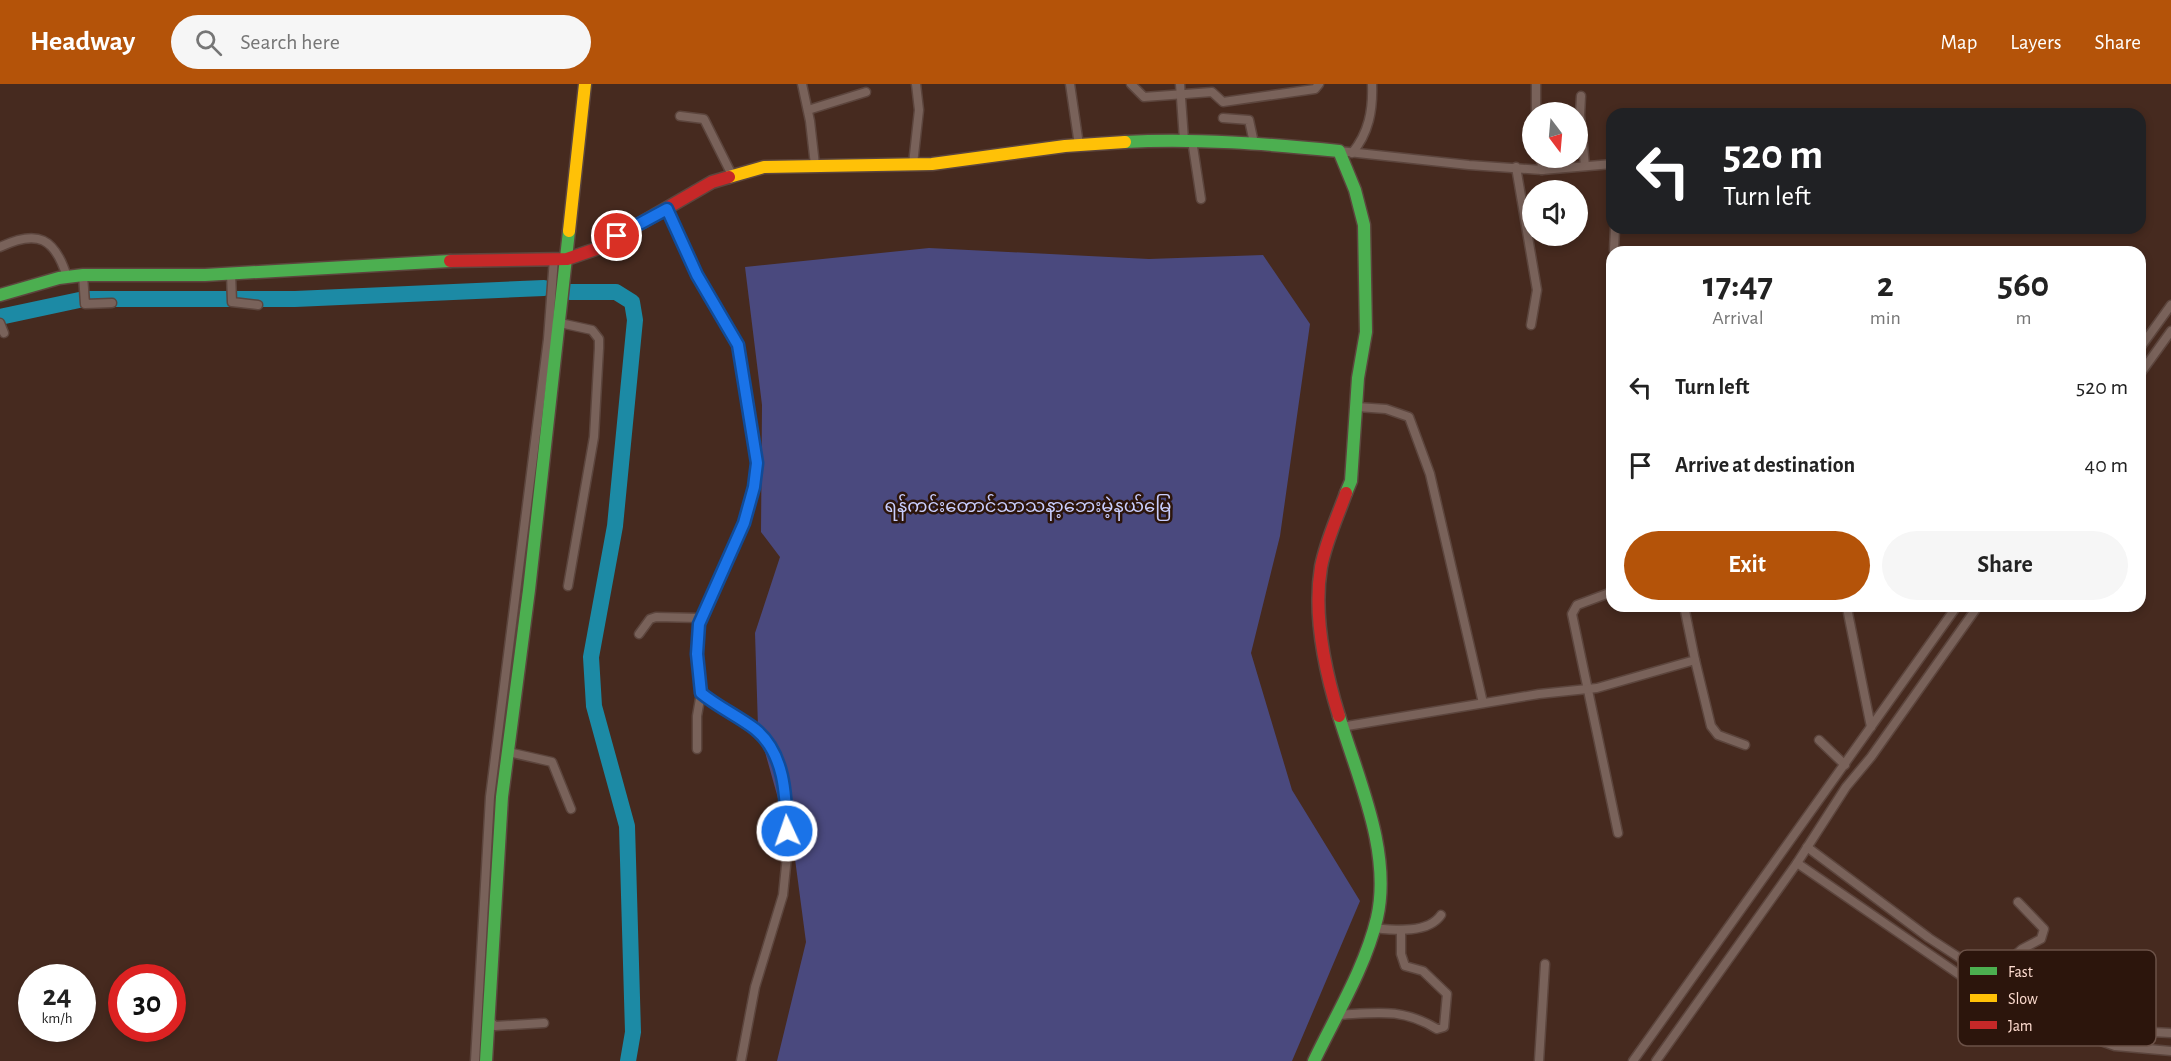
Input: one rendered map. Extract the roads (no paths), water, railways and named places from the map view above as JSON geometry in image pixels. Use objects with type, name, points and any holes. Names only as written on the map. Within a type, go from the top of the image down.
[{"type":"street","points":[[486,1061],[502,797],[508,752],[507,711],[524,515],[585,84]]},
{"type":"street","points":[[802,84],[808,110],[815,165]]},
{"type":"street","points":[[913,164],[920,110],[916,84]]},
{"type":"street","points":[[1070,84],[1079,145]]},
{"type":"street","points":[[1131,84],[1144,97],[1212,92],[1223,102],[1315,89],[1319,84]]},
{"type":"street","points":[[1180,84],[1188,140],[1201,199]]},
{"type":"street","points":[[1346,152],[1363,140],[1368,128],[1372,84]]},
{"type":"street","points":[[1536,84],[1536,102]]},
{"type":"street","points":[[808,110],[866,92]]},
{"type":"street","points":[[1581,96],[1581,102]]},
{"type":"street","points":[[680,116],[704,119],[732,175]]},
{"type":"street","points":[[1223,118],[1249,120],[1254,143]]},
{"type":"street","points":[[0,295],[67,277],[83,281],[482,259],[561,259],[596,249],[712,182],[764,166],[913,164],[1079,145],[1188,140],[1254,143],[1469,165],[1542,170],[1564,168]]},
{"type":"street","points":[[1314,1061],[1351,987],[1374,928],[1380,890],[1377,842],[1341,727],[1324,658],[1318,608],[1321,569],[1326,546],[1351,481],[1358,378],[1366,332],[1366,254],[1360,207],[1346,152]]},
{"type":"street","points":[[1588,166],[1606,164]]},
{"type":"street","points":[[1516,167],[1537,290],[1532,325]]},
{"type":"street","points":[[667,209],[697,275],[738,345],[757,463],[754,487],[744,523],[700,618],[697,654],[701,693],[697,749]]},
{"type":"street","points":[[0,247],[18,238],[42,240],[57,250],[67,277]]},
{"type":"street","points":[[475,1061],[490,797],[507,711],[560,323],[561,259]]},
{"type":"street","points":[[231,273],[231,300],[235,304],[258,306]]},
{"type":"street","points":[[83,281],[84,301],[89,306],[112,303]]},
{"type":"street","points":[[2146,340],[2171,305]]},
{"type":"street","points":[[0,323],[4,333]]},
{"type":"street","points":[[560,323],[592,330],[599,339],[594,437],[568,586]]},
{"type":"street","points":[[2146,366],[2171,331]]},
{"type":"street","points":[[1357,407],[1386,409],[1409,417],[1419,440],[1430,474],[1483,703]]},
{"type":"street","points":[[1606,594],[1577,605],[1572,614],[1618,833]]},
{"type":"street","points":[[1685,612],[1711,726],[1718,735],[1745,745]]},
{"type":"street","points":[[1633,1061],[1953,612]]},
{"type":"street","points":[[1656,1061],[1798,861],[1846,787],[1871,757],[1974,612]]},
{"type":"street","points":[[1848,613],[1871,727]]},
{"type":"street","points":[[639,634],[650,619],[656,617],[700,618]]},
{"type":"street","points":[[1341,727],[1483,703],[1588,689],[1695,660]]},
{"type":"street","points":[[701,693],[754,728],[770,745],[777,757],[785,803],[787,856],[783,895],[754,987],[741,1061]]},
{"type":"street","points":[[1819,740],[1845,765]]},
{"type":"street","points":[[508,752],[552,762],[572,809]]},
{"type":"street","points":[[1806,848],[1958,957]]},
{"type":"street","points":[[1798,861],[1958,973]]},
{"type":"street","points":[[2018,902],[2044,928],[2041,939],[2024,950]]},
{"type":"street","points":[[1374,928],[1401,930],[1430,925],[1442,915]]},
{"type":"street","points":[[1336,1015],[1392,1012],[1415,1017],[1437,1029],[1444,1027],[1448,1000],[1445,991],[1423,971],[1403,964],[1401,930]]},
{"type":"street","points":[[1539,1061],[1545,964]]},
{"type":"street","points":[[489,1020],[495,1026],[544,1023]]},
{"type":"street","points":[[2156,1032],[2171,1033]]},
{"type":"street","points":[[2115,1046],[2171,1051]]},
{"type":"waterway","points":[[0,317],[84,299],[295,299],[544,288]]},
{"type":"waterway","points":[[570,292],[616,292],[632,302],[635,320],[615,526],[591,657],[594,706],[627,826],[633,1032],[628,1061]]},
{"type":"park label","name":"ရန်ကင်းတောင်သာသနာ့ဘေးမဲ့နယ်မြေ","points":[[1028,506]]}]
